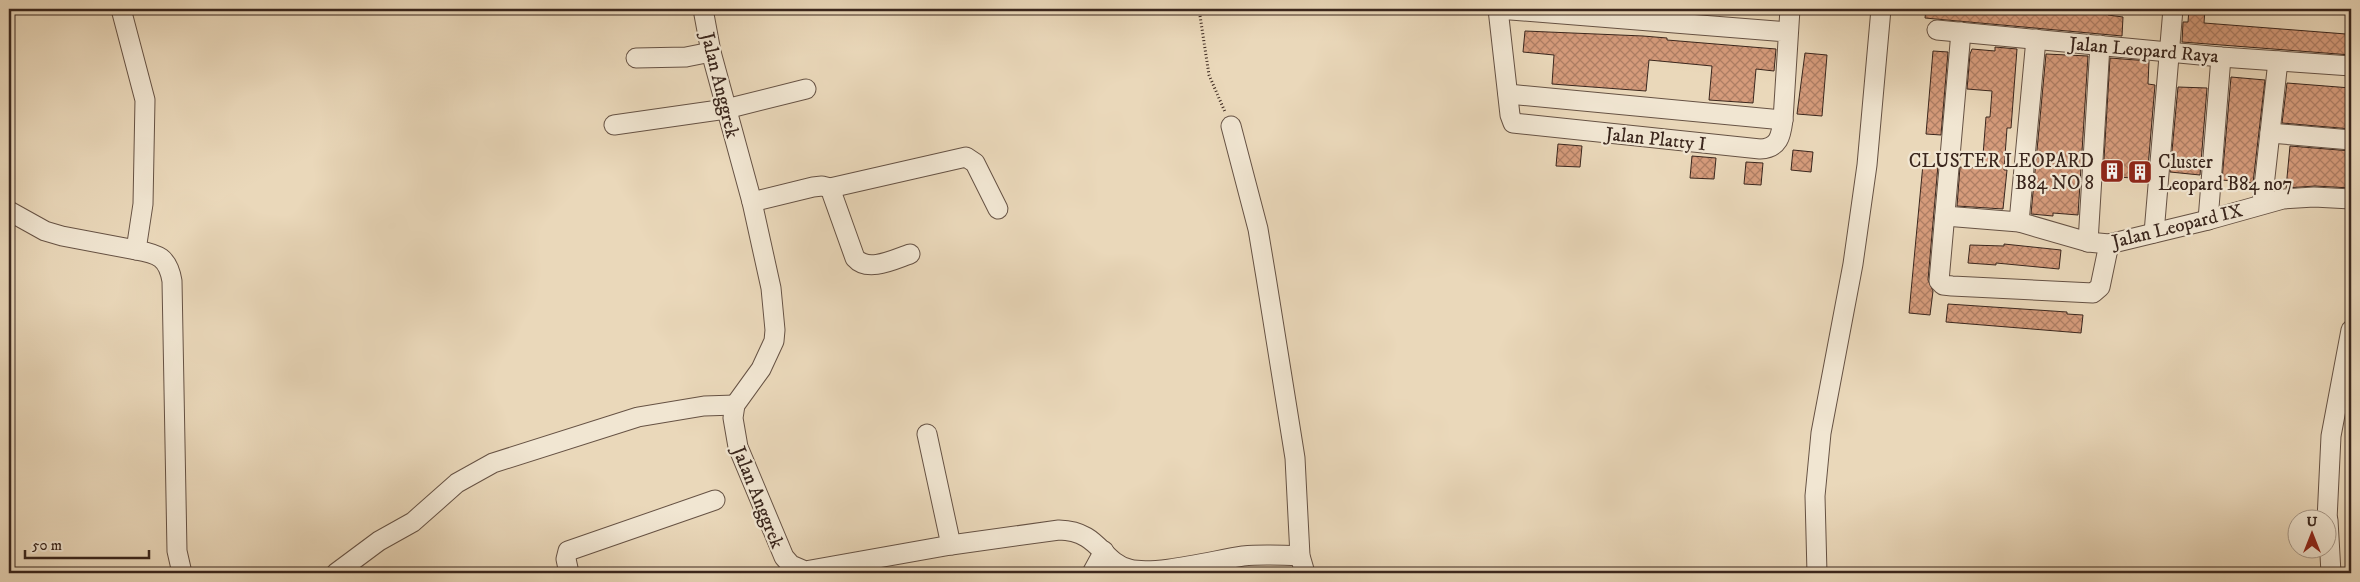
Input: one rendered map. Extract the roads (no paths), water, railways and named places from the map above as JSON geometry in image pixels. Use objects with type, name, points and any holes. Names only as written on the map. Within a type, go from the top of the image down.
[{"type":"street","points":[[121,9],[145,100],[143,204],[136,250]]},
{"type":"street","name":"Jalan Anggrek","points":[[703,9],[711,52],[752,202],[770,288],[776,330],[774,341],[761,369],[735,405],[734,430],[745,465],[784,556],[791,565],[805,572],[951,545],[1059,530],[1072,530],[1092,540],[1117,563],[1129,569],[1150,570],[1243,556],[1302,564]]},
{"type":"street","points":[[1498,9],[1788,32]]},
{"type":"street","name":"Jalan Platty I","points":[[1498,9],[1513,123],[1750,148],[1770,148],[1777,144],[1781,134],[1790,9]]},
{"type":"street","points":[[1817,573],[1815,496],[1821,433],[1853,264],[1867,165],[1881,9]]},
{"type":"street","points":[[2154,233],[2173,9]]},
{"type":"street","name":"Jalan Leopard Raya","points":[[1936,30],[2351,66]]},
{"type":"street","points":[[1961,32],[1939,281],[1943,285],[1952,286],[2093,293],[2100,287],[2109,244]]},
{"type":"street","points":[[2019,222],[2036,40]]},
{"type":"street","points":[[2088,242],[2100,45]]},
{"type":"street","points":[[636,58],[686,57],[711,52]]},
{"type":"street","points":[[2208,220],[2221,56]]},
{"type":"street","points":[[2262,204],[2278,61]]},
{"type":"street","points":[[614,125],[726,109],[806,89]]},
{"type":"street","points":[[1508,94],[1783,120]]},
{"type":"street","points":[[1231,126],[1258,229],[1266,277],[1294,458],[1302,564]]},
{"type":"street","points":[[2270,133],[2351,140]]},
{"type":"street","points":[[752,202],[813,187],[822,186],[830,188],[966,157],[975,163],[998,209]]},
{"type":"street","points":[[830,188],[855,258],[859,263],[872,265],[910,254]]},
{"type":"street","name":"Jalan Leopard IX","points":[[1945,216],[2019,222],[2088,242],[2109,244],[2208,220],[2262,204],[2299,198],[2351,199]]},
{"type":"street","points":[[9,212],[45,231],[160,256],[167,264],[172,281],[177,551],[182,573]]},
{"type":"street","points":[[2326,510],[2331,436],[2351,330]]},
{"type":"street","points":[[336,573],[379,541],[413,522],[457,483],[493,463],[638,418],[704,406],[735,405]]},
{"type":"street","points":[[928,434],[951,545]]},
{"type":"street","points":[[569,573],[566,559],[568,551],[715,500]]},
{"type":"street","points":[[1092,573],[1104,551]]},
{"type":"street","points":[[2330,560],[2331,573]]},
{"type":"place","name":"CLUSTER LEOPARD B84 NO 8","points":[[2112,171]]},
{"type":"place","name":"Cluster Leopard B84 no7","points":[[2140,172]]}]
